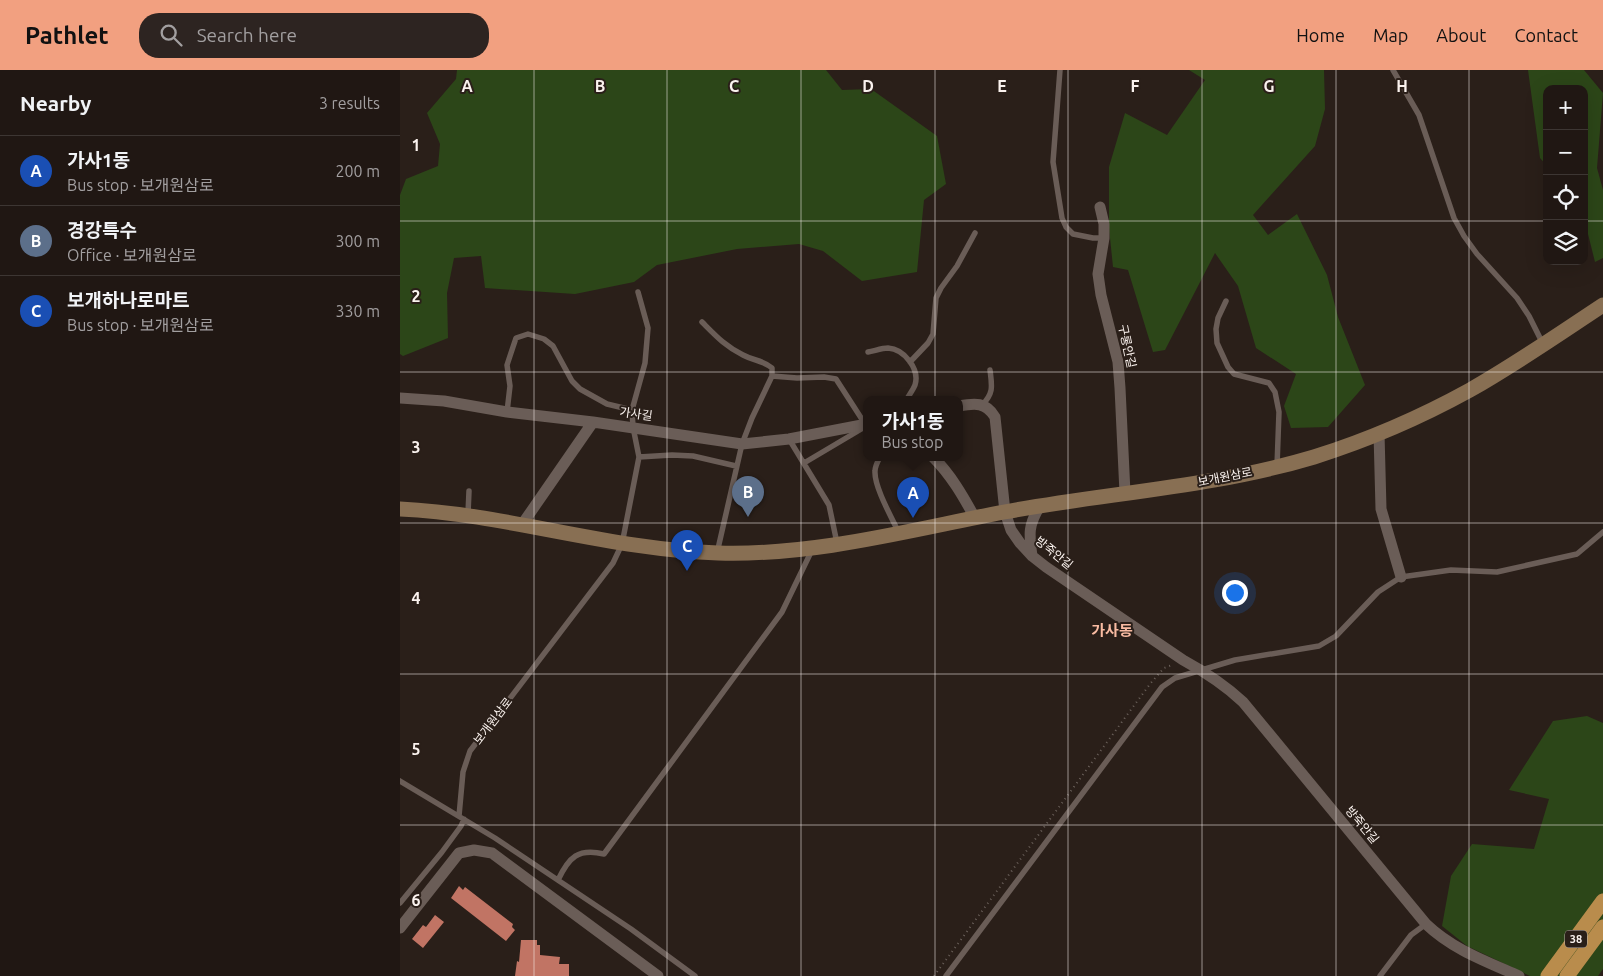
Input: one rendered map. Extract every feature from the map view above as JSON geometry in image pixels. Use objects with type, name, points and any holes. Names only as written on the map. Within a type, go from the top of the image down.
[{"type":"highway","name":"38","points":[[1548,976],[1603,901]]},
{"type":"highway","name":"38","points":[[1567,976],[1603,927]]},
{"type":"main road","name":"보개원삼로","points":[[400,509],[468,516],[676,552],[747,554],[838,544],[1040,506],[1195,483],[1312,457],[1379,433],[1440,406],[1464,393],[1603,305]]},
{"type":"street","name":"구롱안길","points":[[1100,207],[1104,224],[1104,238],[1098,274],[1101,295],[1118,362],[1125,493]]},
{"type":"street","name":"가사길","points":[[400,398],[444,401],[507,412],[593,422],[742,444],[789,440],[863,426]]},
{"type":"street","points":[[963,405],[982,405],[990,410],[995,418],[1005,512]]},
{"type":"street","points":[[521,526],[593,422]]},
{"type":"street","points":[[1379,433],[1381,509],[1401,577]]},
{"type":"street","points":[[936,461],[959,489],[975,518]]},
{"type":"street","points":[[1032,556],[1030,529],[1032,519],[1040,506]]},
{"type":"street","name":"방죽안길","points":[[1005,512],[1011,530],[1032,556],[1183,660],[1201,669],[1243,702],[1426,924],[1438,935],[1466,953],[1519,976]]},
{"type":"street","points":[[400,928],[460,853],[474,850],[492,853],[658,976]]},
{"type":"lane","points":[[1060,70],[1053,162],[1062,218],[1066,227],[1073,234],[1104,238]]},
{"type":"lane","points":[[1393,70],[1419,115],[1458,224],[1477,254],[1517,298],[1529,316],[1543,344]]},
{"type":"lane","points":[[910,362],[919,354],[931,338],[936,298],[975,233]]},
{"type":"lane","points":[[622,544],[639,457],[633,428],[632,410],[645,364],[648,343],[648,328],[638,292]]},
{"type":"lane","points":[[1226,301],[1218,318],[1217,343],[1228,367],[1234,374],[1269,382],[1275,392],[1279,412],[1278,466]]},
{"type":"lane","points":[[702,322],[722,343],[745,356],[766,362],[772,368],[772,376],[742,444],[716,553]]},
{"type":"lane","points":[[507,412],[510,386],[506,365],[516,338],[528,334],[544,339],[553,346],[572,381],[580,389],[607,404],[632,410]]},
{"type":"lane","points":[[868,352],[888,348],[902,352],[916,374],[915,384],[909,396]]},
{"type":"lane","points":[[982,405],[990,397],[992,388],[990,370]]},
{"type":"lane","points":[[772,376],[836,379],[863,420]]},
{"type":"lane","points":[[804,463],[863,427]]},
{"type":"lane","points":[[789,440],[829,505],[838,544]]},
{"type":"lane","points":[[639,457],[693,456],[736,466]]},
{"type":"lane","points":[[878,461],[874,473],[876,483],[899,533]]},
{"type":"lane","points":[[468,516],[469,491]]},
{"type":"lane","points":[[946,976],[1162,687],[1175,678],[1235,660],[1319,646],[1336,636],[1378,592],[1401,577],[1451,570],[1497,572],[1577,554],[1603,532]]},
{"type":"lane","name":"보개원삼로","points":[[461,817],[463,772],[470,751],[614,563],[622,544]]},
{"type":"lane","points":[[558,880],[563,869],[579,853],[590,851],[604,854],[782,612],[813,548]]},
{"type":"lane","points":[[400,781],[495,838],[631,930],[695,976]]},
{"type":"lane","points":[[400,903],[461,826],[461,817]]},
{"type":"lane","points":[[1380,976],[1410,935],[1426,924]]},
{"type":"path","points":[[934,976],[1150,684],[1164,668],[1183,660]]},
{"type":"green space","points":[[457,70],[826,70],[842,90],[871,89],[937,136],[946,184],[924,200],[917,272],[862,281],[823,251],[799,244],[737,249],[657,265],[634,282],[575,294],[485,288],[481,256],[454,258],[447,293],[448,338],[403,356],[400,354],[400,195],[406,179],[438,166],[440,144],[427,113],[456,79]]},
{"type":"green space","points":[[1189,70],[1324,70],[1325,109],[1315,146],[1253,215],[1268,235],[1297,214],[1327,275],[1338,317],[1365,385],[1328,427],[1291,428],[1284,406],[1296,374],[1256,348],[1238,286],[1215,253],[1165,350],[1153,352],[1128,270],[1113,267],[1109,228],[1109,167],[1125,113],[1167,135],[1205,80]]},
{"type":"green space","points":[[1528,70],[1584,70],[1603,93],[1597,168],[1603,190],[1603,258],[1595,262],[1588,234],[1588,85],[1543,85],[1543,161],[1540,158]]},
{"type":"green space","points":[[1587,716],[1603,723],[1603,969],[1598,976],[1530,976],[1467,946],[1442,926],[1451,876],[1472,844],[1534,849],[1549,799],[1509,790],[1553,721]]},
{"type":"building","points":[[459,886],[463,890],[465,887],[513,924],[512,927],[515,930],[506,941],[451,898]]},
{"type":"building","points":[[435,915],[444,922],[423,948],[412,939],[423,925],[426,927]]},
{"type":"building","points":[[521,940],[537,940],[537,945],[540,945],[540,955],[560,957],[559,964],[569,964],[569,976],[515,976],[517,961],[519,962]]},
{"type":"place","name":"경강특수","points":[[748,517]]},
{"type":"place","name":"가사1동","points":[[913,518]]},
{"type":"place","name":"보개하나로마트","points":[[687,571]]},
{"type":"district","name":"가사동","points":[[1112,631]]}]
